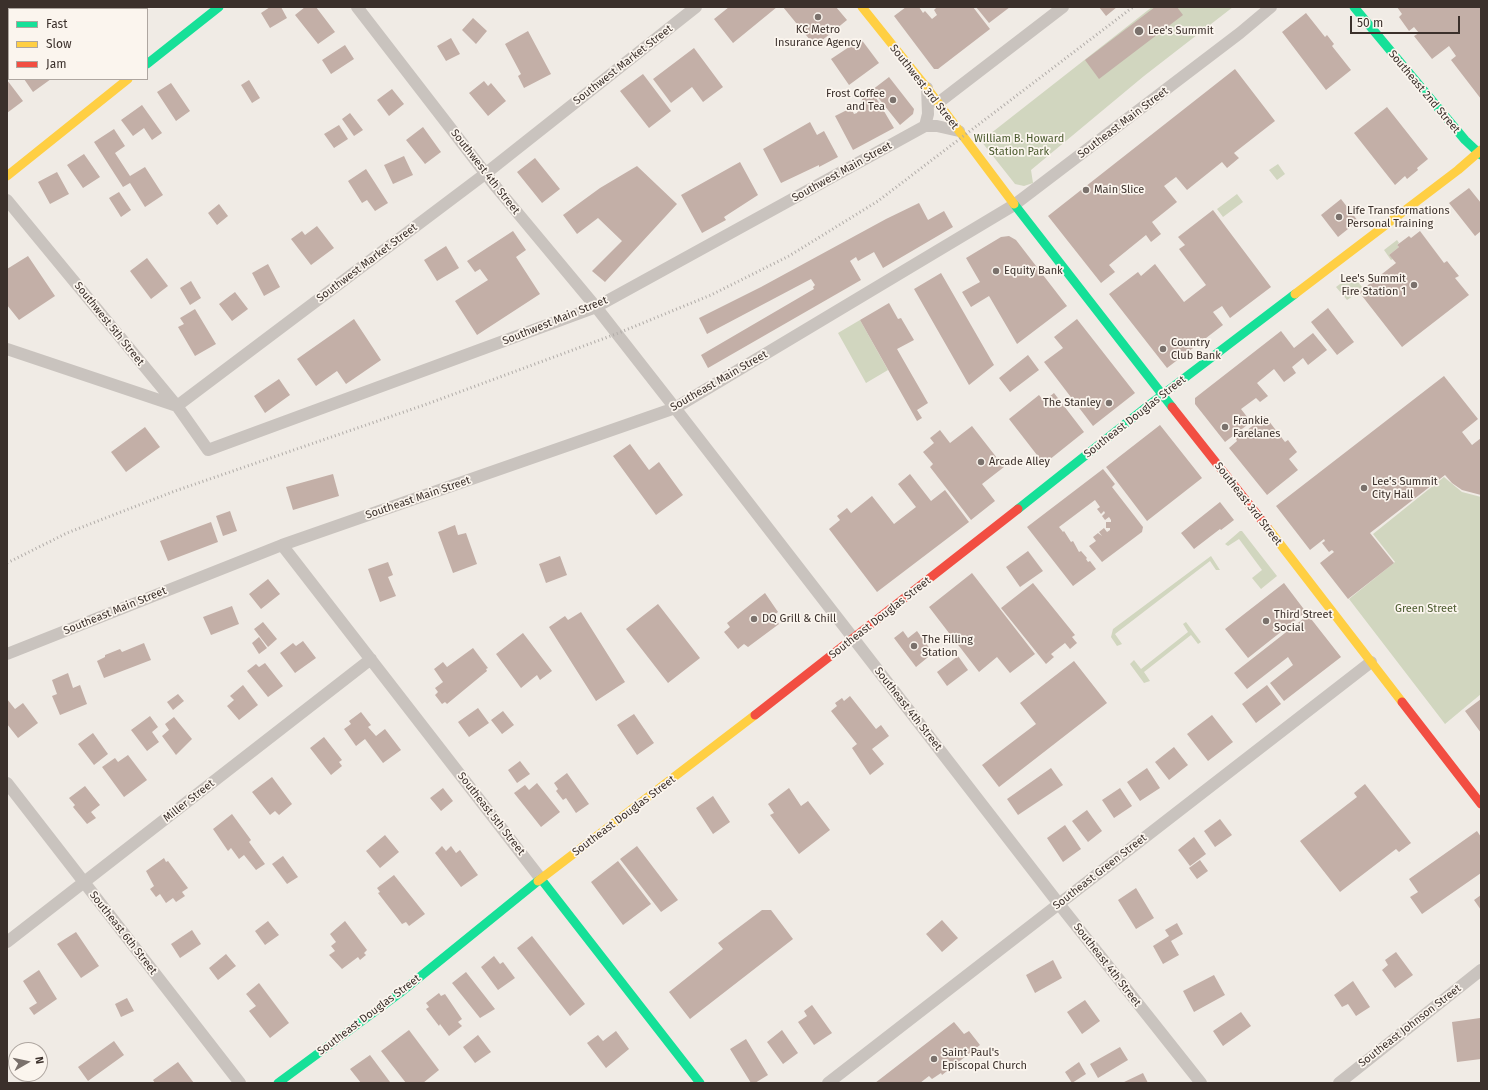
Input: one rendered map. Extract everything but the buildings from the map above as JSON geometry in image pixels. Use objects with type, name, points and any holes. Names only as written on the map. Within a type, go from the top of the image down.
[{"type":"main road","points":[[148,63],[219,7]]},
{"type":"main road","name":"Southwest 3rd Street","points":[[862,7],[927,88],[1014,205]]},
{"type":"main road","name":"Southeast 2nd Street","points":[[1354,7],[1444,116],[1465,140],[1480,152]]},
{"type":"main road","points":[[7,176],[127,80]]},
{"type":"main road","name":"Southeast Douglas Street","points":[[278,1083],[400,993],[541,879],[854,639],[1162,395],[1480,152]]},
{"type":"main road","name":"Southeast 3rd Street","points":[[1014,205],[1481,804]]},
{"type":"main road","name":"Southeast 5th Street","points":[[541,879],[700,1083]]},
{"type":"street","name":"Southwest 4th Street","points":[[357,7],[485,174],[596,307],[616,334]]},
{"type":"street","name":"Southwest Market Street","points":[[176,406],[485,174],[696,7]]},
{"type":"street","points":[[938,103],[1063,7]]},
{"type":"street","name":"Southeast Main Street","points":[[7,654],[282,545],[675,408],[1014,205],[1240,33],[1271,7]]},
{"type":"street","points":[[927,88],[928,114],[925,126],[937,126],[959,131]]},
{"type":"street","name":"Southwest Main Street","points":[[208,450],[596,307],[925,126]]},
{"type":"street","name":"Southwest 5th Street","points":[[7,200],[176,406],[208,450]]},
{"type":"street","name":"Southeast 4th Street","points":[[616,334],[1059,904],[1201,1083]]},
{"type":"street","points":[[7,349],[176,406]]},
{"type":"street","name":"Southeast 5th Street","points":[[282,545],[541,879]]},
{"type":"street","name":"Miller Street","points":[[7,942],[371,659]]},
{"type":"street","name":"Southeast Green Street","points":[[828,1083],[1371,662]]},
{"type":"street","name":"Southeast 6th Street","points":[[7,783],[240,1083]]},
{"type":"street","name":"Southeast Johnson Street","points":[[1339,1083],[1481,970]]},
{"type":"green space","name":"William B. Howard Station Park","points":[[1152,7],[1233,7],[1144,76],[1031,170],[1033,183],[1024,186],[1015,184],[981,141]]},
{"type":"green space","points":[[1278,164],[1285,174],[1277,180],[1269,170]]},
{"type":"green space","points":[[1237,194],[1243,202],[1223,217],[1217,209]]},
{"type":"green space","points":[[1397,240],[1399,243],[1397,245],[1399,247],[1389,255],[1393,259],[1391,260],[1384,250]]},
{"type":"green space","points":[[1352,275],[1362,287],[1356,292],[1356,294],[1347,300],[1336,287]]},
{"type":"green space","points":[[860,320],[888,370],[866,383],[838,333]]},
{"type":"green space","name":"Green Street","points":[[1444,477],[1462,492],[1481,497],[1481,694],[1445,724],[1349,599],[1395,562],[1373,534]]},
{"type":"green space","points":[[1240,531],[1242,531],[1277,576],[1261,589],[1252,578],[1262,570],[1239,539],[1228,546],[1225,544]]},
{"type":"green space","points":[[1211,556],[1220,570],[1216,570],[1210,561],[1115,634],[1122,644],[1117,646],[1111,637],[1113,629]]},
{"type":"green space","points":[[1186,622],[1201,642],[1198,644],[1191,635],[1144,672],[1150,681],[1144,683],[1130,664],[1134,660],[1141,669],[1188,632],[1183,624]]},
{"type":"railway","points":[[7,563],[67,533],[175,491],[427,404],[616,334],[711,295],[789,256],[878,201],[1133,7]]},
{"type":"traffic: fast","points":[[148,63],[219,7]]},
{"type":"traffic: fast","points":[[1354,7],[1465,140],[1481,155]]},
{"type":"traffic: fast","points":[[1014,204],[1172,407]]},
{"type":"traffic: fast","points":[[1018,509],[1149,405],[1295,294]]},
{"type":"traffic: fast","points":[[541,879],[700,1083]]},
{"type":"traffic: fast","points":[[278,1083],[400,993],[538,881]]},
{"type":"traffic: slow","points":[[862,7],[927,88],[1014,204]]},
{"type":"traffic: slow","points":[[7,176],[127,80]]},
{"type":"traffic: slow","points":[[1295,294],[1458,170],[1481,150]]},
{"type":"traffic: slow","points":[[1267,527],[1402,702]]},
{"type":"traffic: slow","points":[[538,881],[755,715]]},
{"type":"traffic: jam","points":[[1172,407],[1267,527]]},
{"type":"traffic: jam","points":[[755,715],[1018,509]]},
{"type":"traffic: jam","points":[[1402,702],[1481,804]]},
{"type":"place","name":"KC Metro Insurance Agency","points":[[818,17]]},
{"type":"place","name":"Lee's Summit","points":[[1139,31]]},
{"type":"place","name":"Frost Coffee and Tea","points":[[893,100]]},
{"type":"place","name":"Main Slice","points":[[1086,190]]},
{"type":"place","name":"Life Transformations Personal Training","points":[[1339,217]]},
{"type":"place","name":"Equity Bank","points":[[996,271]]},
{"type":"place","name":"Lee's Summit Fire Station 1","points":[[1414,285]]},
{"type":"place","name":"Country Club Bank","points":[[1163,349]]},
{"type":"place","name":"The Stanley","points":[[1109,403]]},
{"type":"place","name":"Frankie Farelanes","points":[[1225,427]]},
{"type":"place","name":"Arcade Alley","points":[[981,462]]},
{"type":"place","name":"Lee's Summit City Hall","points":[[1364,488]]},
{"type":"place","name":"DQ Grill & Chill","points":[[754,619]]},
{"type":"place","name":"Third Street Social","points":[[1266,621]]},
{"type":"place","name":"The Filling Station","points":[[914,646]]},
{"type":"place","name":"Saint Paul's Episcopal Church","points":[[934,1059]]}]
